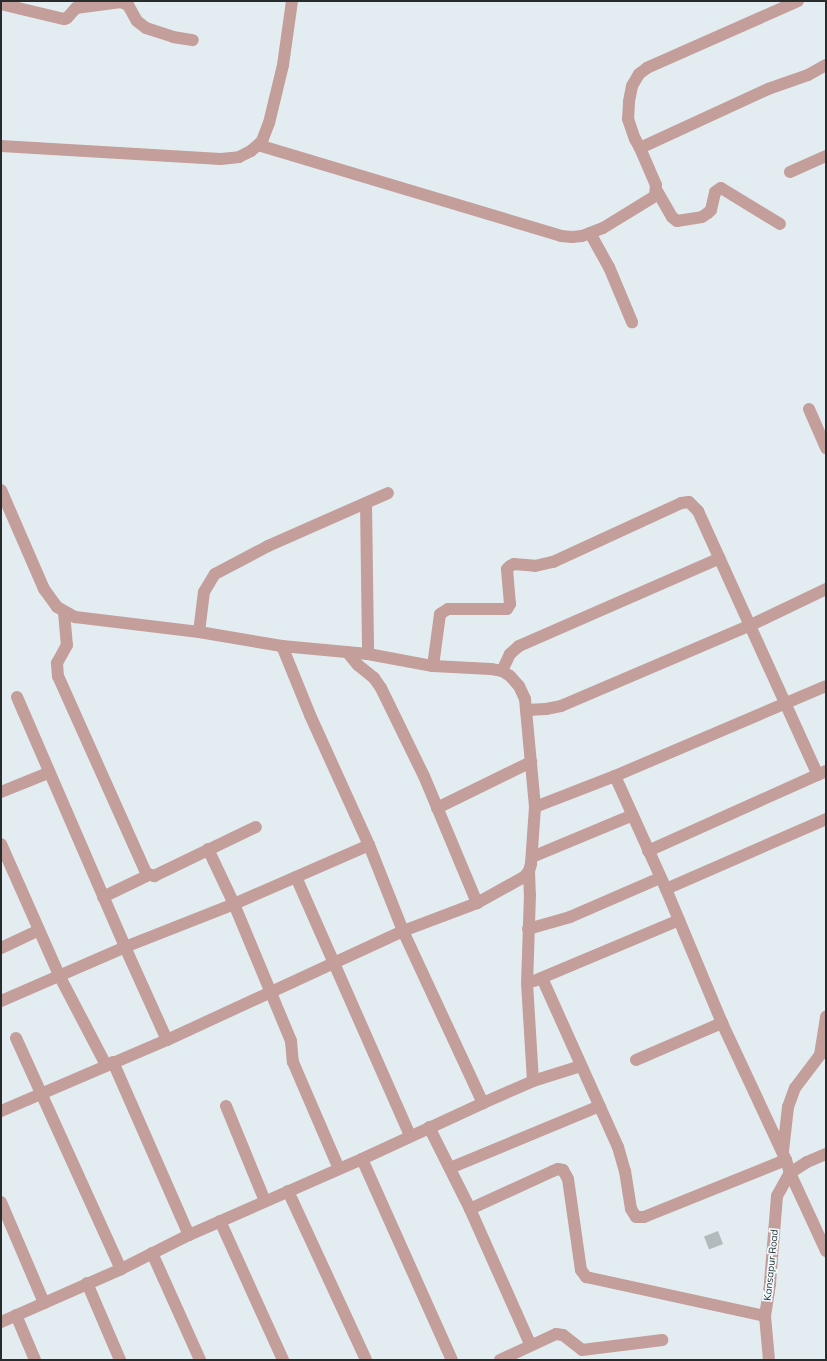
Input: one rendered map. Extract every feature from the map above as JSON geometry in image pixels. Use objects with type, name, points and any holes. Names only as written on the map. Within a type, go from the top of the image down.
[{"type":"street","points":[[1,146],[220,159],[239,157],[258,145],[266,132],[283,65],[292,1]]},
{"type":"street","points":[[780,224],[722,188],[718,188],[715,192],[711,210],[708,214],[702,217],[676,221],[672,217],[657,191],[652,175],[628,119],[632,86],[639,74],[647,68],[798,1]]},
{"type":"street","points":[[1,4],[64,20],[68,18],[76,8],[121,2],[128,5],[137,21],[146,28],[193,40]]},
{"type":"street","points":[[640,148],[768,89],[808,75],[825,67]]},
{"type":"street","points":[[258,145],[561,236],[572,237],[604,228],[652,199],[657,191]]},
{"type":"street","points":[[790,172],[826,156]]},
{"type":"street","points":[[590,233],[609,267],[632,322]]},
{"type":"street","points":[[808,409],[826,448]]},
{"type":"street","points":[[1,490],[44,589],[57,607],[75,617],[199,632],[282,646],[368,654],[433,666],[502,671],[510,676],[519,686],[525,699],[534,807],[532,857],[529,871],[530,894],[527,983],[533,1081]]},
{"type":"street","points":[[199,632],[204,592],[215,574],[268,546],[388,493]]},
{"type":"street","points":[[433,666],[440,614],[448,609],[507,609],[510,604],[507,569],[512,564],[535,566],[553,562],[686,502],[692,504],[698,511],[786,703],[822,773],[648,851]]},
{"type":"street","points":[[366,503],[368,654]]},
{"type":"street","points":[[502,671],[510,654],[519,646],[720,558]]},
{"type":"street","points":[[526,710],[546,709],[561,706],[751,625],[826,589]]},
{"type":"street","points":[[64,612],[67,645],[57,663],[58,676],[143,869],[149,875]]},
{"type":"street","points":[[282,646],[310,715],[369,845],[403,931],[483,1103]]},
{"type":"street","points":[[346,652],[358,665],[374,678],[381,688],[424,776],[477,903]]},
{"type":"street","points":[[534,807],[615,776],[826,686]]},
{"type":"street","points":[[16,698],[167,1040]]},
{"type":"street","points":[[437,808],[531,762]]},
{"type":"street","points":[[1,792],[48,773]]},
{"type":"street","points":[[615,776],[666,889],[722,1023],[785,1157],[790,1173],[826,1252]]},
{"type":"street","points":[[532,857],[633,815]]},
{"type":"street","points":[[666,889],[826,819]]},
{"type":"street","points":[[103,897],[149,875],[154,876],[256,827]]},
{"type":"street","points":[[1,844],[6,869],[39,930],[60,977],[109,1064],[189,1235]]},
{"type":"street","points":[[1,1001],[60,977],[125,947],[234,904],[369,845]]},
{"type":"street","points":[[208,849],[234,904],[291,1041],[293,1062],[339,1169]]},
{"type":"street","points":[[1,1111],[40,1093],[167,1040],[403,931],[477,903],[524,877],[529,871]]},
{"type":"street","points":[[296,877],[410,1136]]},
{"type":"street","points":[[528,929],[570,917],[660,878]]},
{"type":"street","points":[[527,983],[679,920]]},
{"type":"street","points":[[1,948],[39,930]]},
{"type":"street","points":[[542,978],[600,1106],[622,1160],[631,1209],[633,1214],[638,1218],[785,1157]]},
{"type":"street","points":[[785,1157],[788,1107],[795,1088],[820,1055],[826,1016]]},
{"type":"street","points":[[636,1060],[722,1023]]},
{"type":"street","points":[[16,1038],[121,1268]]},
{"type":"street","points":[[1,1322],[121,1268],[189,1235],[362,1159],[483,1103],[533,1081],[581,1066]]},
{"type":"street","points":[[226,1106],[265,1201]]},
{"type":"street","points":[[450,1168],[600,1106]]},
{"type":"street","points":[[429,1127],[470,1209],[530,1344]]},
{"type":"street","points":[[790,1173],[807,1162],[826,1154]]},
{"type":"street","points":[[362,1159],[452,1360]]},
{"type":"street","points":[[470,1209],[553,1171],[558,1169],[563,1170],[568,1179],[581,1270],[586,1277],[765,1316]]},
{"type":"street","name":"Kansapur Road","points":[[769,1360],[765,1316],[770,1282],[777,1196],[790,1173]]},
{"type":"street","points":[[288,1191],[366,1360]]},
{"type":"street","points":[[1,1202],[44,1302]]},
{"type":"street","points":[[220,1221],[283,1360]]},
{"type":"street","points":[[152,1253],[200,1360]]},
{"type":"street","points":[[87,1283],[120,1360]]},
{"type":"street","points":[[16,1315],[35,1360]]},
{"type":"street","points":[[500,1360],[530,1344],[556,1334],[563,1335],[576,1347],[582,1350],[662,1340]]},
{"type":"building","points":[[718,1231],[723,1244],[709,1249],[704,1236]]}]
